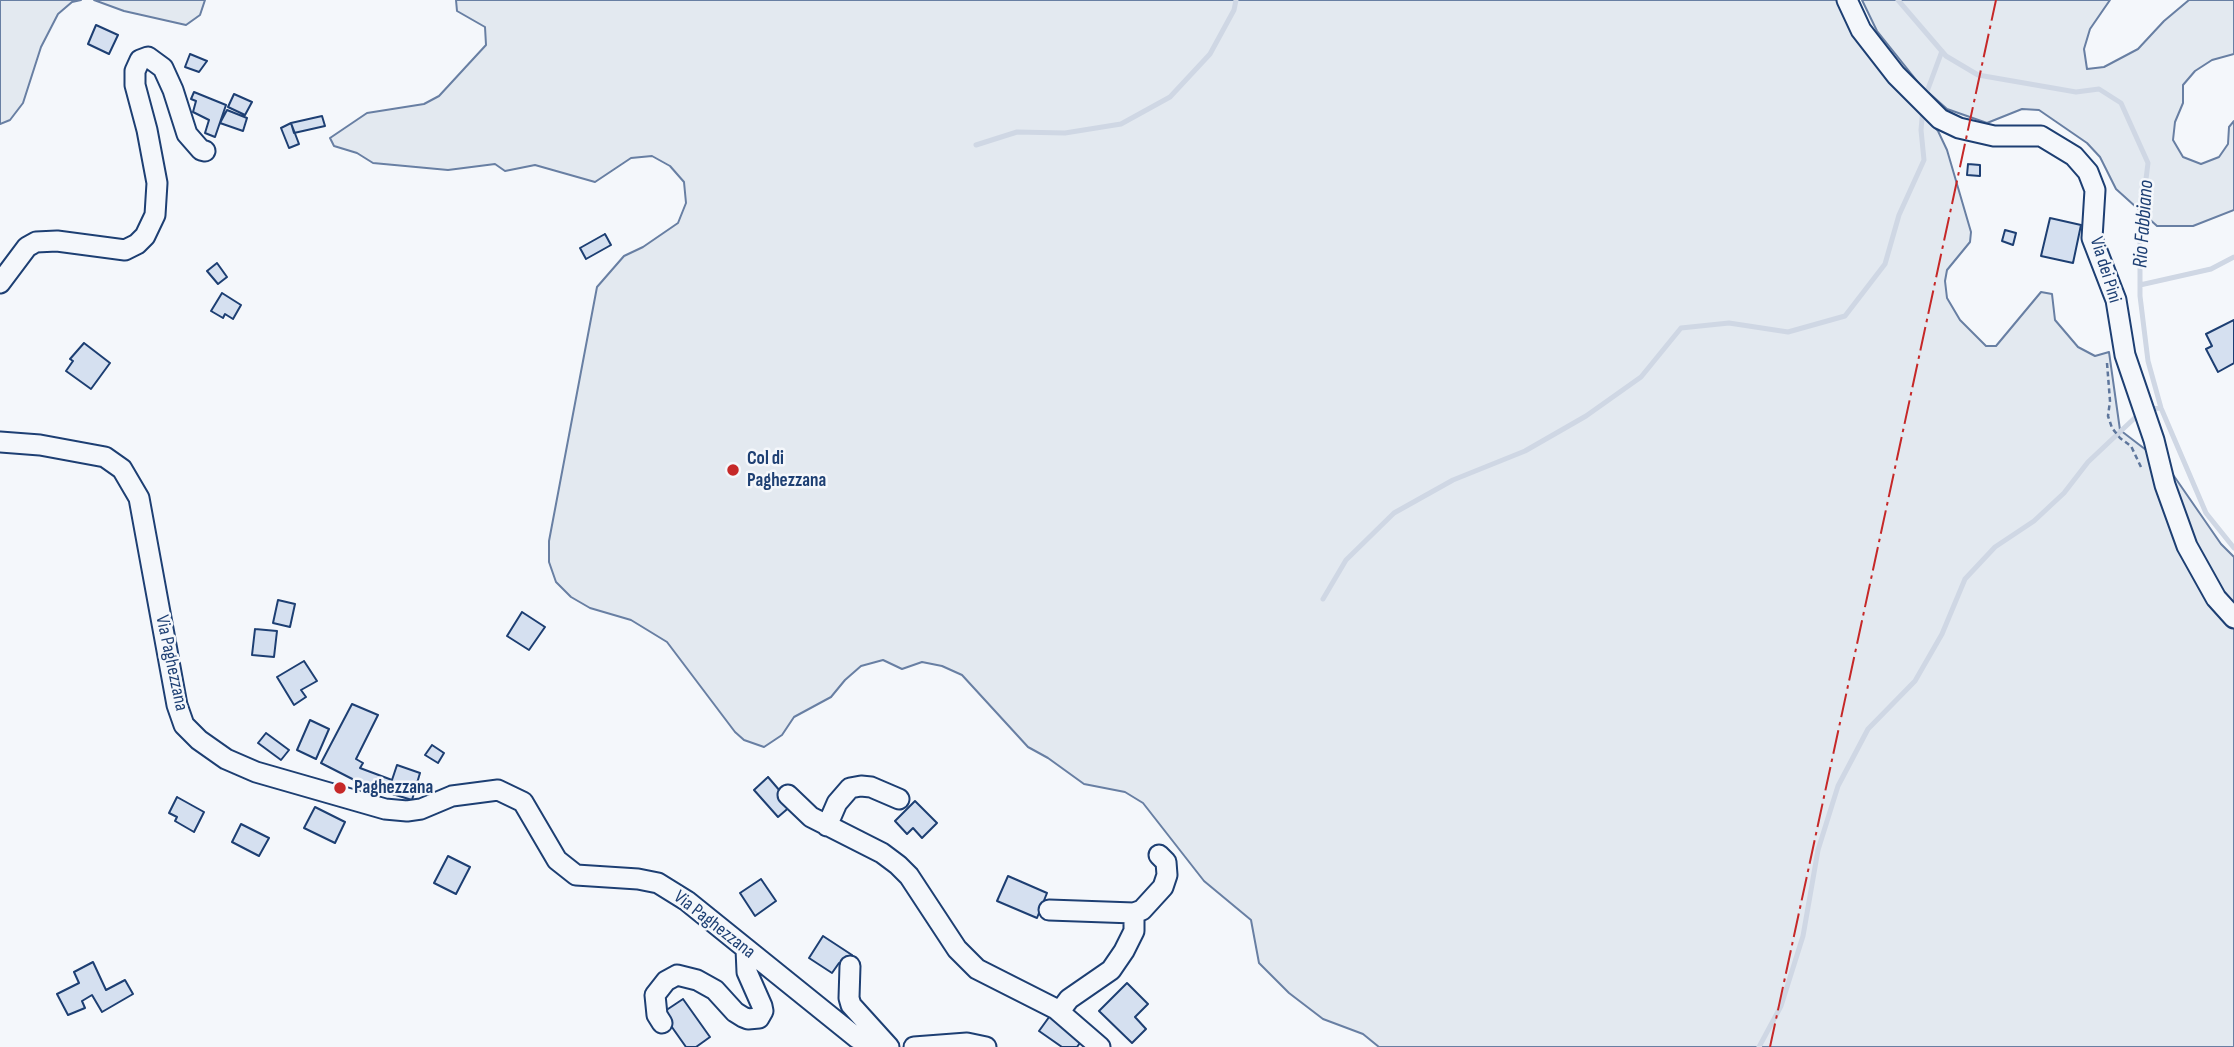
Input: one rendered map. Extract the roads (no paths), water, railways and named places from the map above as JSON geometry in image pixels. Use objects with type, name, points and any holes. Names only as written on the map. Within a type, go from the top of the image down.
[{"type":"street","name":"Via dei Pini","points":[[1847,0],[1861,30],[1896,75],[1940,119],[1959,128],[1994,136],[2041,136],[2074,156],[2088,172],[2095,190],[2092,238],[2116,300],[2125,355],[2154,440],[2165,485],[2187,546],[2216,598],[2234,618]]},
{"type":"street","points":[[0,283],[27,247],[36,242],[57,241],[125,250],[145,236],[155,215],[157,183],[148,130],[135,85],[135,71],[140,60],[148,57],[163,68],[187,135],[195,146],[205,151]]},
{"type":"street","name":"Via Paghezzana","points":[[0,442],[40,445],[105,457],[122,469],[139,498],[177,705],[184,724],[199,740],[226,759],[256,772],[386,809],[421,809],[452,796],[498,790],[523,802],[557,860],[576,875],[658,883],[687,901],[857,1038],[874,1047]]},
{"type":"street","points":[[827,826],[838,803],[850,788],[871,787],[899,799]]},
{"type":"street","points":[[788,795],[811,817],[882,853],[898,865],[909,876],[957,949],[977,969],[1060,1011],[1100,1047]]},
{"type":"street","points":[[1049,910],[1134,913],[1148,905],[1163,887],[1167,868],[1163,857],[1159,855]]},
{"type":"street","points":[[1060,1011],[1069,999],[1111,970],[1134,931],[1134,913]]},
{"type":"street","points":[[662,1023],[657,1015],[655,995],[666,981],[677,975],[697,980],[715,990],[735,1012],[748,1020],[759,1018],[763,1011],[747,972],[746,948]]},
{"type":"street","points":[[850,966],[851,1006],[888,1047]]},
{"type":"street","points":[[914,1047],[967,1043],[986,1047]]},
{"type":"waterway","points":[[976,145],[1017,132],[1065,133],[1121,124],[1170,97],[1210,54],[1234,10],[1236,0]]},
{"type":"waterway","name":"Rio Fabbiano","points":[[1898,0],[1946,56],[1978,75],[2076,92],[2099,89],[2121,103],[2148,163],[2140,227],[2140,296],[2148,361],[2161,408],[2206,513],[2234,548]]},
{"type":"waterway","points":[[1925,97],[1942,51]]},
{"type":"waterway","points":[[1323,599],[1346,560],[1394,513],[1453,480],[1525,451],[1586,416],[1641,377],[1681,328],[1729,323],[1788,332],[1845,316],[1885,264],[1899,215],[1924,160],[1921,130],[1923,108]]},
{"type":"waterway","points":[[2140,285],[2211,269],[2234,257]]},
{"type":"waterway","points":[[2149,409],[2161,408]]},
{"type":"waterway","points":[[1759,1047],[1781,1006],[1803,936],[1818,850],[1838,786],[1868,729],[1915,681],[1942,634],[1965,579],[1995,547],[2034,521],[2064,493],[2088,462],[2141,412]]},
{"type":"place","name":"Col di Paghezzana","points":[[733,470]]},
{"type":"place","name":"Paghezzana","points":[[340,788]]}]
